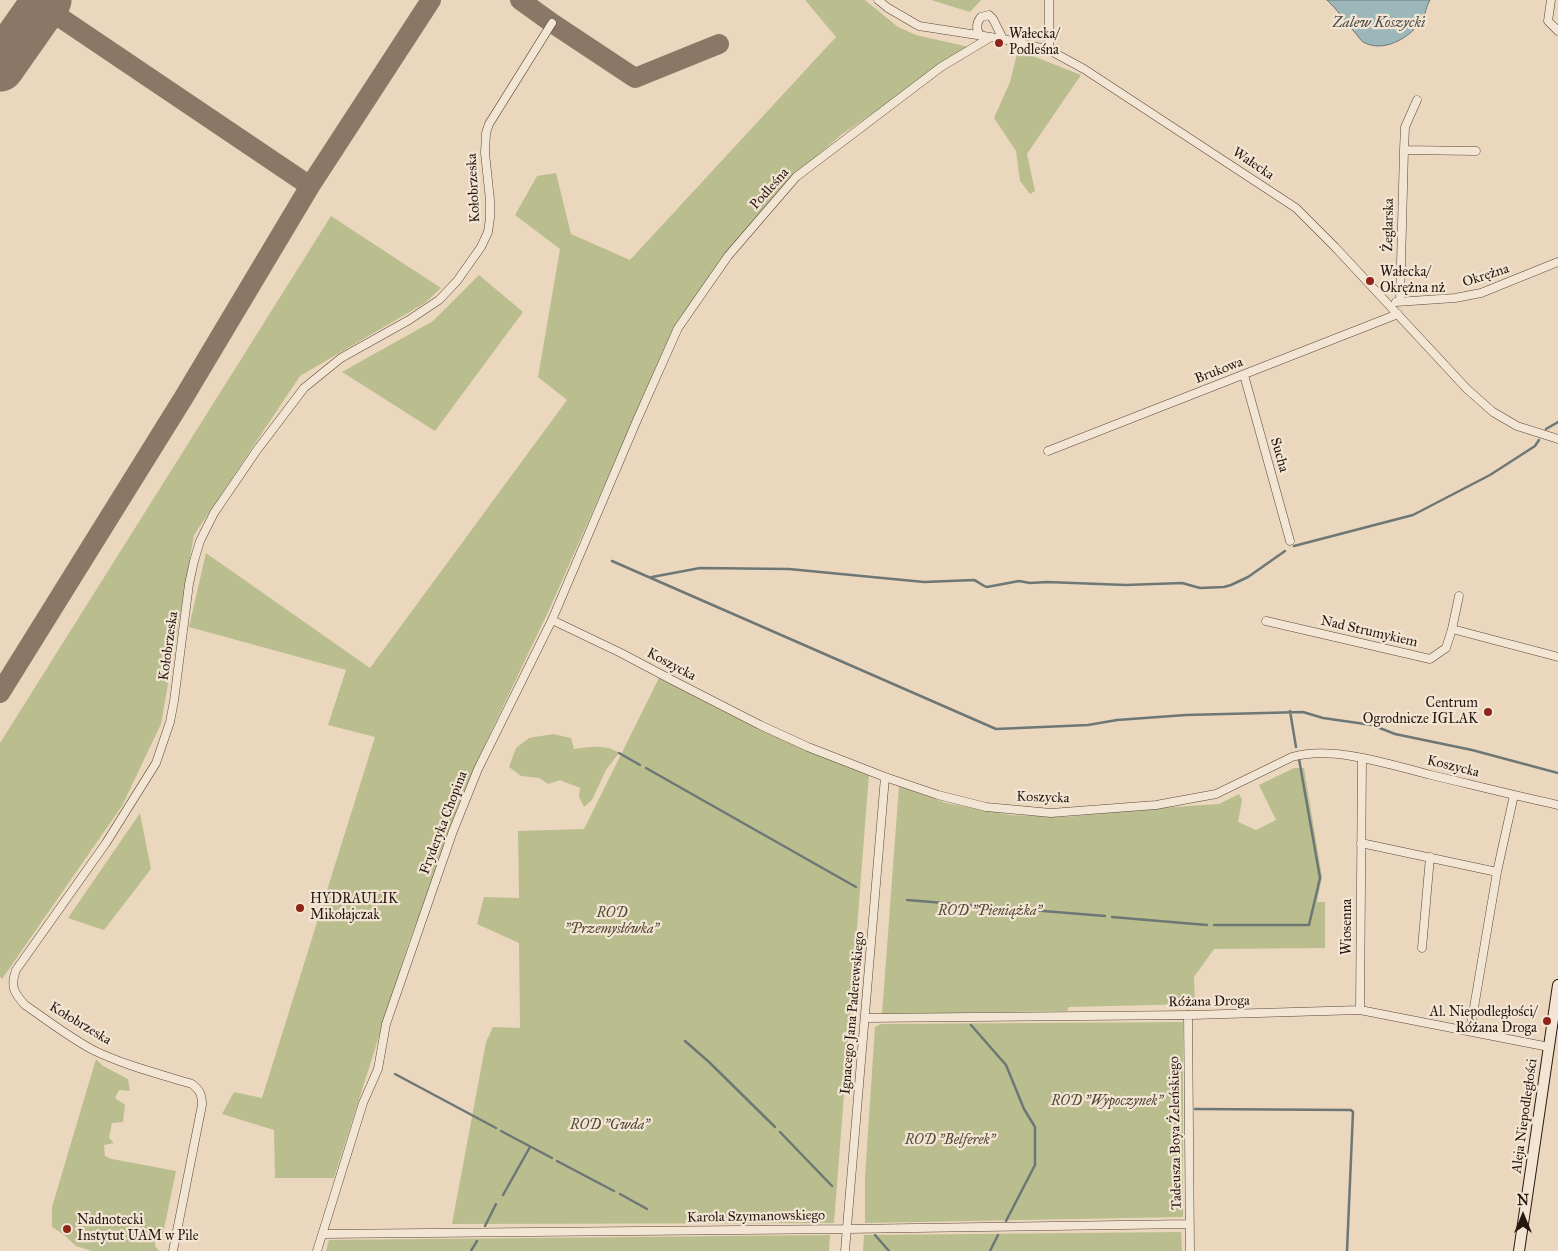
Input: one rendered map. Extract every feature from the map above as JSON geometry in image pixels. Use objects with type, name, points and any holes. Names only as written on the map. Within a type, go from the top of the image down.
[{"type":"street","name":"Wałecka","points":[[878,0],[919,26],[1003,39],[1049,50],[1084,68],[1296,208],[1335,247],[1467,389],[1493,412],[1517,426],[1558,439]]},
{"type":"street","points":[[1049,0],[1049,50]]},
{"type":"street","points":[[1551,0],[1548,21],[1558,31]]},
{"type":"street","points":[[980,35],[977,28],[978,22],[982,16],[988,15],[993,19],[1003,39]]},
{"type":"street","name":"Kołobrzeska","points":[[172,1251],[202,1104],[201,1093],[192,1084],[120,1062],[76,1040],[19,998],[14,990],[14,976],[16,970],[110,836],[156,762],[170,722],[174,701],[189,584],[194,561],[200,541],[214,513],[257,450],[304,388],[341,358],[409,320],[438,300],[457,282],[481,247],[488,232],[490,200],[484,153],[486,134],[499,108],[552,23]]},
{"type":"street","name":"Podleśna","points":[[637,420],[678,328],[728,256],[796,177],[941,67],[991,37]]},
{"type":"street","name":"Żeglarska","points":[[1400,300],[1404,126],[1417,100]]},
{"type":"street","points":[[1404,150],[1476,151]]},
{"type":"street","name":"Okrężna","points":[[1390,306],[1400,300],[1455,298],[1481,293],[1558,262]]},
{"type":"street","name":"Brukowa","points":[[1048,451],[1398,314]]},
{"type":"street","name":"Sucha","points":[[1244,375],[1290,541]]},
{"type":"street","name":"Fryderyka Chopina","points":[[317,1251],[362,1103],[378,1069],[386,1024],[453,830],[478,769],[552,620],[637,420]]},
{"type":"street","name":"Nad Strumykiem","points":[[1266,621],[1430,659],[1446,648],[1459,596]]},
{"type":"street","name":"Koszycka","points":[[552,620],[621,653],[760,725],[808,747],[885,777],[938,795],[986,808],[1051,813],[1156,805],[1216,794],[1289,758],[1303,754],[1362,758],[1558,805]]},
{"type":"street","points":[[1452,629],[1558,657]]},
{"type":"street","name":"Wiosenna","points":[[1360,1010],[1362,758]]},
{"type":"street","name":"Ignacego Jana Paderewskiego","points":[[846,1251],[885,777]]},
{"type":"street","points":[[1470,1031],[1497,872],[1514,795]]},
{"type":"street","points":[[1361,843],[1497,872]]},
{"type":"street","points":[[1422,948],[1430,857]]},
{"type":"street","name":"Aleja Niepodległości","points":[[1519,1251],[1558,985]]},
{"type":"street","name":"Różana Droga","points":[[865,1018],[1188,1015],[1360,1010],[1549,1048]]},
{"type":"street","name":"Tadeusza Boya Żeleńskiego","points":[[1188,1015],[1190,1251]]},
{"type":"street","name":"Karola Szymanowskiego","points":[[322,1234],[1190,1224]]},
{"type":"green space","points":[[805,0],[865,0],[898,27],[916,35],[969,47],[841,135],[786,183],[676,323],[549,610],[478,759],[408,945],[334,1178],[275,1178],[274,1130],[222,1114],[234,1092],[262,1098],[375,737],[328,725],[346,670],[189,627],[206,553],[370,668],[567,400],[538,377],[560,249],[515,215],[537,176],[556,173],[571,234],[630,260],[836,37]]},
{"type":"green space","points":[[931,0],[981,0],[970,12]]},
{"type":"green space","points":[[1018,50],[1081,75],[1027,154],[1035,191],[1030,194],[1020,181],[1016,151],[994,118],[1010,82]]},
{"type":"green space","points":[[331,216],[441,288],[425,303],[300,376],[194,535],[161,724],[122,806],[2,979],[0,977],[0,743]]},
{"type":"green space","points":[[479,275],[523,312],[435,431],[342,372],[433,321]]},
{"type":"green space","points":[[659,678],[815,753],[869,774],[834,1223],[452,1224],[486,1042],[493,1027],[520,1028],[519,943],[477,924],[484,897],[519,898],[518,831],[584,829]]},
{"type":"green space","points":[[553,734],[571,738],[574,749],[603,747],[619,753],[606,770],[592,800],[584,807],[579,797],[580,788],[560,780],[548,784],[539,778],[521,776],[509,767],[516,748],[529,738]]},
{"type":"green space","name":"ROD \"Pieniążka\"","points":[[1294,768],[1304,768],[1322,877],[1317,902],[1325,902],[1325,948],[1214,949],[1194,977],[1195,1004],[1069,1007],[1067,1011],[882,1014],[899,786],[946,803],[983,810],[1010,815],[1066,817],[1219,804],[1239,794],[1242,800],[1238,822],[1256,830],[1276,820],[1259,785]]},
{"type":"green space","points":[[140,813],[151,869],[104,930],[68,918]]},
{"type":"green space","points":[[1183,1022],[1183,1217],[865,1223],[865,1176],[875,1027],[881,1024]]},
{"type":"green space","points":[[96,1059],[103,1066],[128,1079],[130,1091],[119,1090],[115,1098],[125,1105],[123,1122],[112,1123],[109,1138],[114,1143],[104,1145],[105,1156],[176,1171],[163,1234],[155,1236],[155,1246],[159,1251],[92,1251],[76,1246],[52,1227],[52,1207]]},
{"type":"green space","points":[[1181,1232],[1182,1251],[863,1251],[864,1235]]},
{"type":"green space","points":[[830,1235],[829,1251],[326,1251],[329,1240]]},
{"type":"water","name":"Zalew Koszycki","points":[[1327,0],[1430,0],[1423,18],[1408,35],[1395,42],[1380,46],[1362,41]]},
{"type":"waterway","points":[[1546,429],[1558,422]]},
{"type":"waterway","points":[[1294,546],[1413,515],[1490,475],[1535,446],[1539,440]]},
{"type":"waterway","points":[[652,577],[700,568],[789,569],[924,582],[974,580],[987,587],[1019,581],[1030,583],[1126,585],[1182,583],[1200,588],[1231,585],[1248,577],[1285,551]]},
{"type":"waterway","points":[[612,561],[996,729],[1088,725],[1117,720],[1186,715],[1303,712],[1323,718],[1372,725],[1395,734],[1472,750],[1558,773]]},
{"type":"waterway","points":[[1290,711],[1296,747]]},
{"type":"waterway","points":[[619,753],[640,765]]},
{"type":"waterway","points":[[1214,925],[1309,925],[1320,878],[1299,759]]},
{"type":"waterway","points":[[646,768],[856,887]]},
{"type":"waterway","points":[[907,900],[1105,916]]},
{"type":"waterway","points":[[1112,917],[1207,925]]},
{"type":"waterway","points":[[971,1025],[1006,1065],[1024,1109],[1035,1127],[1035,1165],[1006,1221]]},
{"type":"waterway","points":[[685,1041],[775,1127]]},
{"type":"waterway","points":[[395,1074],[496,1128]]},
{"type":"waterway","points":[[1195,1109],[1351,1110],[1353,1112],[1347,1251]]},
{"type":"waterway","points":[[501,1131],[552,1158]]},
{"type":"waterway","points":[[780,1132],[832,1186]]},
{"type":"waterway","points":[[503,1195],[530,1147]]},
{"type":"waterway","points":[[557,1161],[614,1191]]},
{"type":"waterway","points":[[620,1194],[647,1209]]},
{"type":"waterway","points":[[485,1226],[496,1204]]},
{"type":"waterway","points":[[875,1235],[889,1251]]},
{"type":"waterway","points":[[990,1251],[998,1235]]},
{"type":"waterway","points":[[471,1251],[477,1241]]},
{"type":"taxiway","points":[[0,693],[184,397],[310,186],[431,0]]},
{"type":"taxiway","points":[[520,0],[635,78],[719,44]]},
{"type":"taxiway","points":[[43,6],[310,186]]},
{"type":"runway","points":[[0,67],[47,0]]},
{"type":"place","name":"Wałecka/ Podleśna","points":[[999,43]]},
{"type":"place","name":"Wałecka/ Okrężna nż","points":[[1370,281]]},
{"type":"place","name":"Centrum Ogrodnicze IGLAK","points":[[1488,712]]},
{"type":"place","name":"HYDRAULIK Mikołajczak","points":[[300,908]]},
{"type":"place","name":"Al. Niepodległości/ Różana Droga","points":[[1547,1021]]},
{"type":"place","name":"Nadnotecki Instytut UAM w Pile","points":[[67,1229]]},
{"type":"park label","name":"ROD \"Przemysłówka\"","points":[[612,922]]},
{"type":"park label","name":"ROD \"Wypoczynek\"","points":[[1107,1102]]},
{"type":"park label","name":"ROD \"Gwda\"","points":[[610,1126]]},
{"type":"park label","name":"ROD \"Belferek\"","points":[[950,1141]]}]
